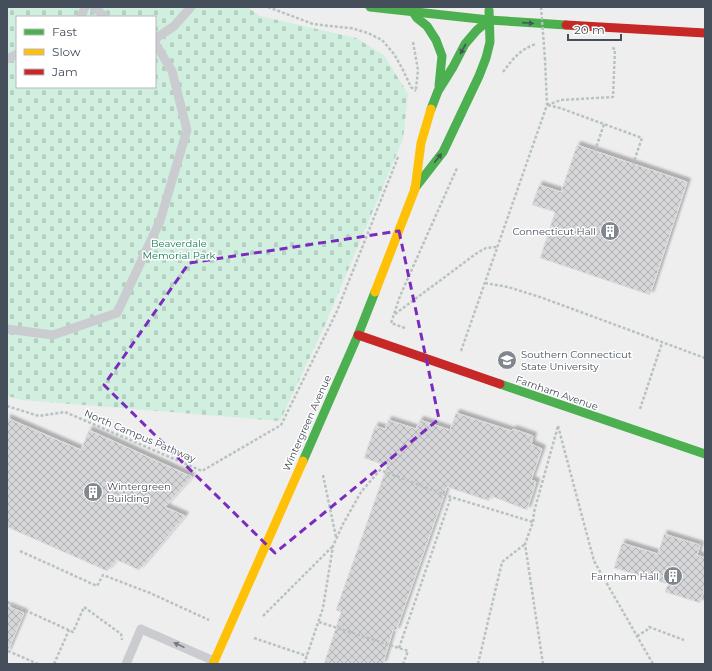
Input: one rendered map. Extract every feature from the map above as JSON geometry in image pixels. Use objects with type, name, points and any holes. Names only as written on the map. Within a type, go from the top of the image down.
[{"type":"street","points":[[370,7],[489,20],[705,33]]},
{"type":"street","name":"Wintergreen Avenue","points":[[414,189],[443,152],[479,76],[490,42],[489,7]]},
{"type":"street","points":[[413,12],[417,18],[428,26],[436,40],[442,56],[438,91]]},
{"type":"street","name":"Wintergreen Avenue","points":[[214,662],[358,335],[414,189],[421,143],[438,91],[465,44],[477,30],[489,20]]},
{"type":"street","name":"Farnham Avenue","points":[[358,335],[705,454]]},
{"type":"lane","points":[[94,7],[105,16]]},
{"type":"lane","points":[[156,38],[174,26],[190,7]]},
{"type":"lane","points":[[7,329],[53,335],[117,313],[160,221],[187,130],[172,71],[156,45]]},
{"type":"lane","points":[[7,59],[16,54]]},
{"type":"lane","points":[[126,664],[141,629],[214,662]]},
{"type":"path","points":[[268,7],[313,24],[351,28],[368,33],[382,40],[394,54],[411,87],[416,91]]},
{"type":"path","points":[[454,369],[547,105],[541,7]]},
{"type":"path","points":[[412,38],[418,70],[415,98]]},
{"type":"path","points":[[499,77],[515,56],[531,45]]},
{"type":"path","points":[[547,105],[561,100],[613,97],[615,48]]},
{"type":"path","points":[[547,105],[560,108],[642,138],[633,164]]},
{"type":"path","points":[[595,151],[604,124]]},
{"type":"path","name":"North Campus Pathway","points":[[7,406],[39,416],[65,412],[202,471],[281,425],[337,311],[400,152]]},
{"type":"path","points":[[405,328],[391,323],[400,296],[460,162]]},
{"type":"path","points":[[394,315],[477,252],[486,248],[497,247]]},
{"type":"path","points":[[485,283],[508,287],[540,297],[705,358]]},
{"type":"path","points":[[640,409],[662,343]]},
{"type":"path","points":[[455,347],[462,349]]},
{"type":"path","points":[[543,664],[525,544],[533,522],[534,512],[558,426],[594,561],[653,664]]},
{"type":"path","points":[[304,664],[323,608],[333,546],[336,538],[361,492],[380,470],[451,497],[533,522]]},
{"type":"path","points":[[323,475],[336,538]]},
{"type":"path","points":[[399,648],[451,497]]},
{"type":"path","points":[[700,546],[701,541]]},
{"type":"path","points":[[478,664],[502,562],[525,544]]},
{"type":"path","points":[[263,616],[333,546]]},
{"type":"path","points":[[20,551],[97,586],[103,575],[150,593],[209,620]]},
{"type":"path","points":[[7,602],[73,632],[84,607],[120,634],[122,641]]},
{"type":"path","points":[[319,622],[408,651],[404,664]]},
{"type":"path","points":[[637,636],[647,630],[648,627],[684,640]]},
{"type":"path","points":[[54,664],[69,630]]},
{"type":"path","points":[[254,638],[307,656]]},
{"type":"path","points":[[8,651],[38,664]]},
{"type":"highlighted area","points":[[399,231],[439,419],[275,553],[104,385],[189,263]]},
{"type":"green space","name":"Beaverdale Memorial Park","points":[[7,7],[247,7],[260,16],[356,38],[384,55],[408,94],[403,139],[325,325],[280,421],[22,400],[7,396]]},
{"type":"building","name":"Connecticut Hall","points":[[577,145],[687,182],[650,295],[540,258],[555,212],[532,205],[539,185],[561,192]]},
{"type":"building","points":[[456,413],[512,431],[513,429],[533,436],[531,444],[542,449],[531,480],[536,482],[527,510],[491,496],[489,501],[447,487],[396,631],[393,630],[383,664],[324,664],[341,612],[336,610],[387,466],[364,458],[375,426],[385,429],[388,420],[416,429],[420,420],[450,430]]},
{"type":"building","name":"Wintergreen Building","points":[[7,418],[81,450],[89,430],[192,477],[165,507],[185,516],[139,570],[117,560],[107,571],[7,527]]},
{"type":"building","name":"Farnham Hall","points":[[664,534],[700,545],[697,555],[705,558],[705,587],[700,603],[665,592],[668,584],[614,568],[622,543],[658,554]]},
{"type":"building","points":[[7,606],[24,613],[7,653]]},
{"type":"traffic: fast","points":[[370,7],[489,20],[566,25]]},
{"type":"traffic: fast","points":[[415,188],[443,152],[479,76],[490,42],[489,10]]},
{"type":"traffic: fast","points":[[413,12],[417,18],[427,26],[436,40],[442,56],[439,86]]},
{"type":"traffic: fast","points":[[431,109],[438,91],[465,44],[477,30],[489,20]]},
{"type":"traffic: fast","points":[[303,461],[358,335],[375,292]]},
{"type":"traffic: fast","points":[[500,384],[705,454]]},
{"type":"traffic: slow","points":[[375,292],[415,189],[421,143],[431,109]]},
{"type":"traffic: slow","points":[[213,664],[303,461]]},
{"type":"traffic: jam","points":[[566,25],[705,33]]},
{"type":"traffic: jam","points":[[358,335],[500,384]]},
{"type":"place","name":"Connecticut Hall","points":[[610,231]]},
{"type":"place","name":"Southern Connecticut State University","points":[[507,360]]},
{"type":"place","name":"Wintergreen Building","points":[[93,492]]},
{"type":"place","name":"Farnham Hall","points":[[673,576]]}]
